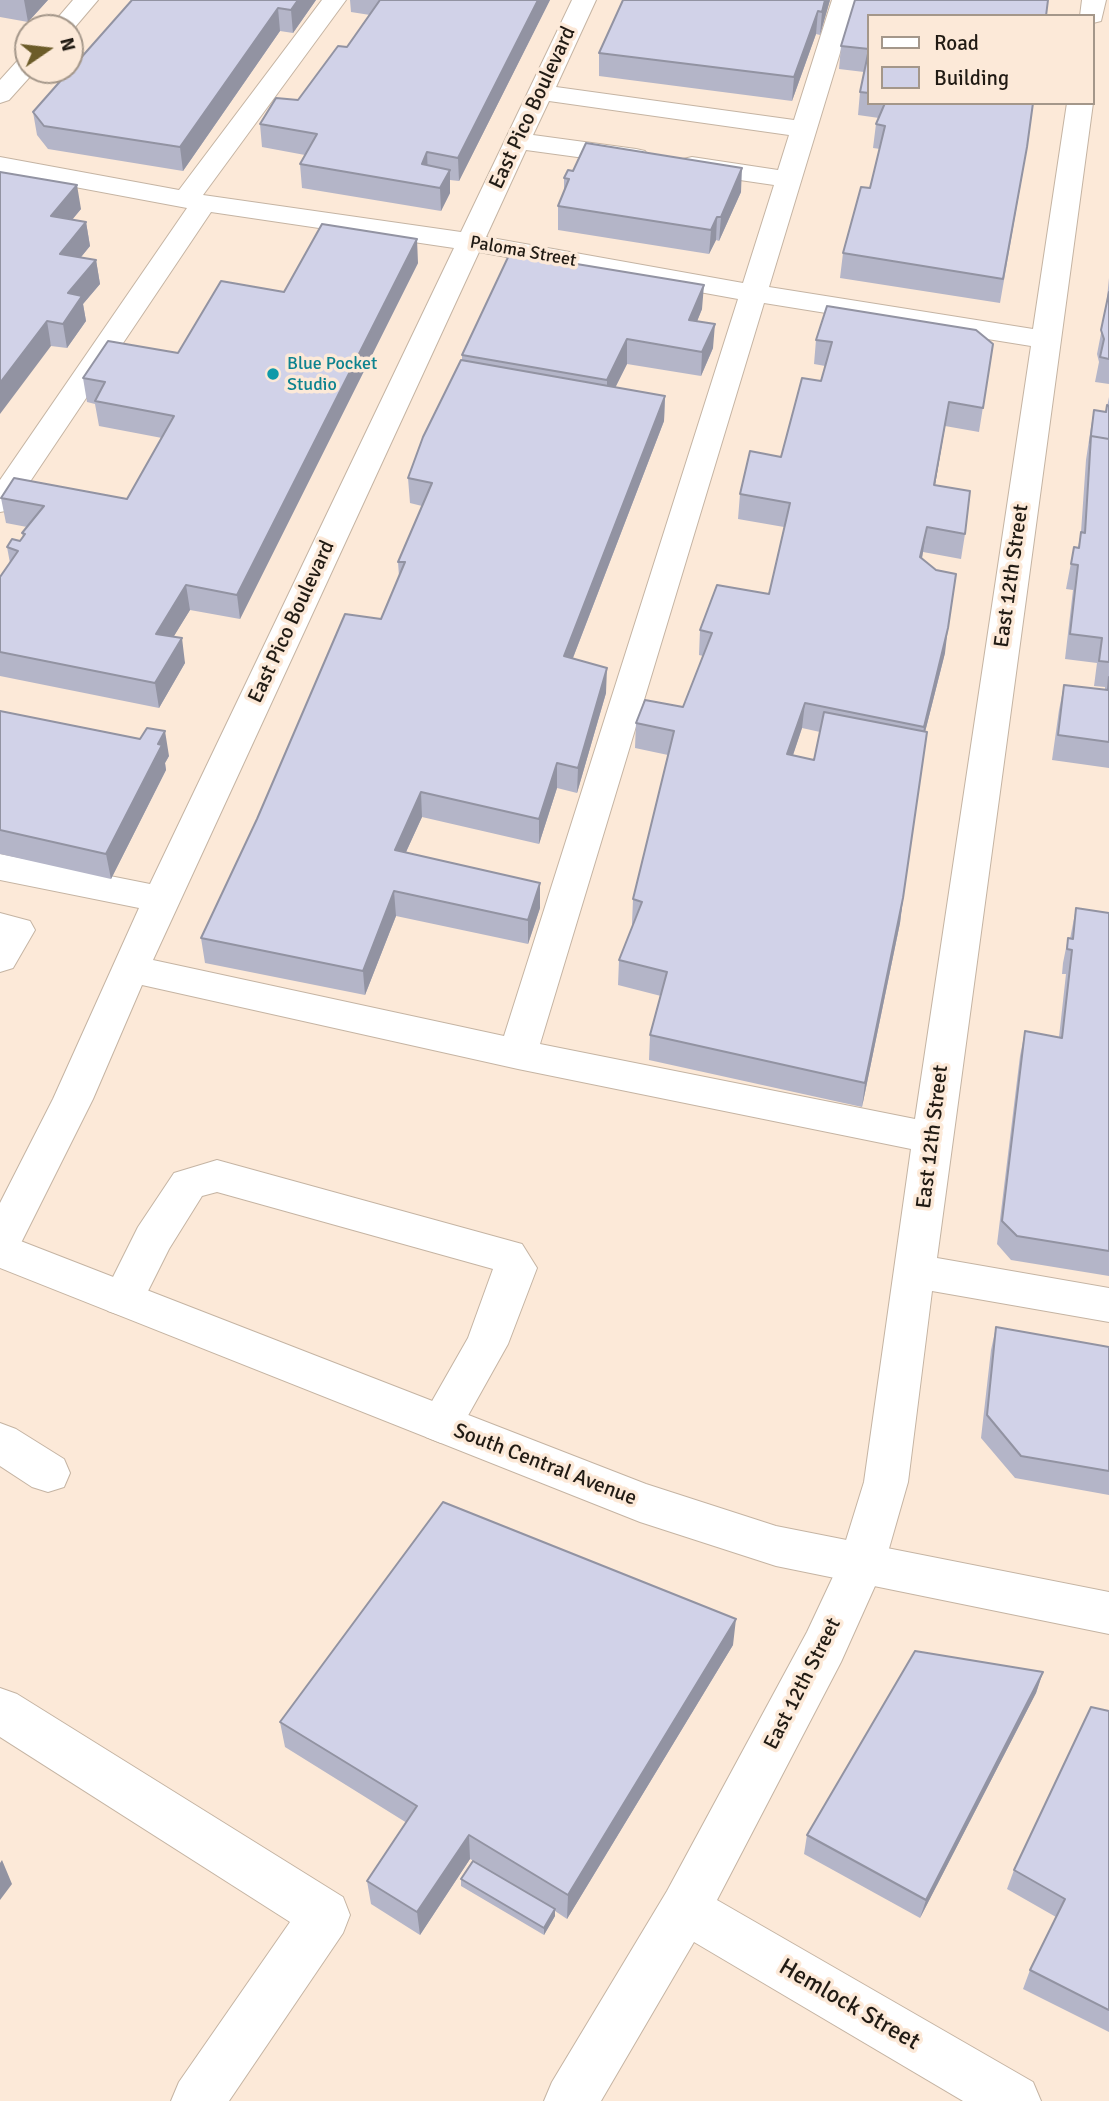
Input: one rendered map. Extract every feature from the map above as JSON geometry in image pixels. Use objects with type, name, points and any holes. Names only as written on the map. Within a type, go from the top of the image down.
[{"type":"street","points":[[74,14],[86,0]]},
{"type":"street","points":[[0,503],[195,202],[334,0]]},
{"type":"street","name":"East Pico Boulevard","points":[[0,1243],[73,1099],[161,899],[584,0]]},
{"type":"street","points":[[518,1054],[844,0]]},
{"type":"street","points":[[0,95],[14,80]]},
{"type":"street","points":[[539,92],[804,129]]},
{"type":"street","name":"East 12th Street","points":[[571,2101],[685,1909],[824,1647],[861,1566],[886,1482],[932,1138],[1080,105]]},
{"type":"street","points":[[517,141],[789,179]]},
{"type":"street","name":"Paloma Street","points":[[0,165],[195,202],[471,242],[752,293],[1046,340]]},
{"type":"street","points":[[0,867],[161,899]]},
{"type":"street","points":[[0,926],[17,930],[0,958]]},
{"type":"street","points":[[131,969],[518,1054],[932,1138]]},
{"type":"street","points":[[123,1299],[153,1239],[188,1184],[217,1176],[507,1256],[516,1268],[487,1344],[441,1424]]},
{"type":"street","name":"South Central Avenue","points":[[0,1250],[640,1502],[776,1546],[861,1566],[1109,1613]]},
{"type":"street","points":[[916,1270],[1109,1306]]},
{"type":"street","points":[[0,1442],[48,1473]]},
{"type":"street","points":[[0,1710],[325,1915],[198,2101]]},
{"type":"street","name":"Hemlock Street","points":[[685,1909],[1014,2101]]},
{"type":"building","points":[[132,0],[298,0],[291,10],[278,8],[180,147],[44,126],[33,112],[58,84],[84,84],[84,54]]},
{"type":"building","points":[[380,0],[538,0],[458,158],[427,152],[422,164],[450,170],[440,188],[300,164],[317,134],[260,124],[276,98],[298,100],[338,46],[347,47]]},
{"type":"building","points":[[623,0],[825,0],[822,12],[818,11],[794,77],[599,53]]},
{"type":"building","points":[[855,0],[1048,0],[1046,14],[867,14],[867,49],[841,46]]},
{"type":"building","points":[[867,59],[867,93],[860,92]]},
{"type":"building","points":[[884,105],[1033,105],[1003,279],[843,253],[861,187],[870,188],[885,126],[876,124]]},
{"type":"building","points":[[586,143],[742,168],[721,217],[717,217],[711,230],[558,206],[569,179],[564,178],[568,170],[573,171]]},
{"type":"building","points":[[0,172],[77,185],[51,216],[86,222],[60,254],[96,260],[68,293],[82,296],[63,324],[47,321],[0,383]]},
{"type":"building","points":[[322,224],[417,239],[237,595],[186,585],[156,634],[182,638],[155,683],[0,652],[0,577],[18,551],[7,547],[12,539],[20,541],[25,534],[22,533],[44,506],[1,498],[14,478],[127,499],[174,416],[95,401],[105,382],[83,378],[108,341],[178,353],[221,281],[284,292]]},
{"type":"building","points":[[510,253],[704,285],[689,320],[715,324],[702,352],[627,339],[607,380],[462,355]]},
{"type":"building","points":[[1109,292],[1109,359],[1100,357],[1104,339],[1101,330]]},
{"type":"building","points":[[827,306],[976,330],[993,344],[983,408],[949,402],[934,485],[970,491],[965,534],[927,527],[920,557],[936,570],[956,574],[948,628],[924,727],[805,703],[787,754],[814,760],[824,712],[927,732],[903,898],[865,1083],[650,1035],[667,972],[619,960],[642,902],[633,899],[674,731],[636,723],[645,700],[683,707],[712,633],[700,630],[717,585],[769,594],[790,503],[740,494],[750,451],[781,457],[802,378],[821,381],[832,342],[816,340]]},
{"type":"building","points":[[461,360],[665,396],[564,656],[607,668],[578,768],[557,763],[539,819],[421,792],[395,850],[540,883],[528,920],[394,891],[363,971],[201,938],[257,819],[345,614],[381,619],[405,562],[398,562],[432,483],[408,478],[423,437]]},
{"type":"building","points":[[1107,405],[1109,439],[1091,436],[1090,443],[1094,410],[1106,412]]},
{"type":"building","points":[[1091,436],[1109,439],[1109,662],[1099,661],[1102,638],[1070,634],[1078,565],[1071,564],[1074,547],[1079,548],[1081,532],[1085,533]]},
{"type":"building","points":[[1109,677],[1109,742],[1058,735],[1064,685],[1108,690]]},
{"type":"building","points":[[0,711],[140,739],[147,728],[165,731],[158,744],[162,745],[106,854],[0,830]]},
{"type":"building","points":[[1076,908],[1109,913],[1109,1251],[1017,1236],[1002,1221],[1025,1031],[1062,1038],[1072,950],[1067,949],[1068,938],[1073,939]]},
{"type":"building","points":[[996,1327],[1109,1347],[1109,1471],[1021,1456],[987,1415]]},
{"type":"building","points":[[443,1502],[736,1619],[568,1895],[469,1835],[417,1912],[367,1881],[417,1806],[280,1722]]},
{"type":"building","points":[[915,1651],[1043,1672],[926,1900],[807,1835]]},
{"type":"building","points":[[1091,1707],[1109,1711],[1109,2010],[1030,1970],[1065,1899],[1014,1870]]},
{"type":"building","points":[[473,1861],[555,1909],[544,1928],[461,1879]]},
{"type":"place","name":"Blue Pocket Studio","points":[[273,374]]}]
